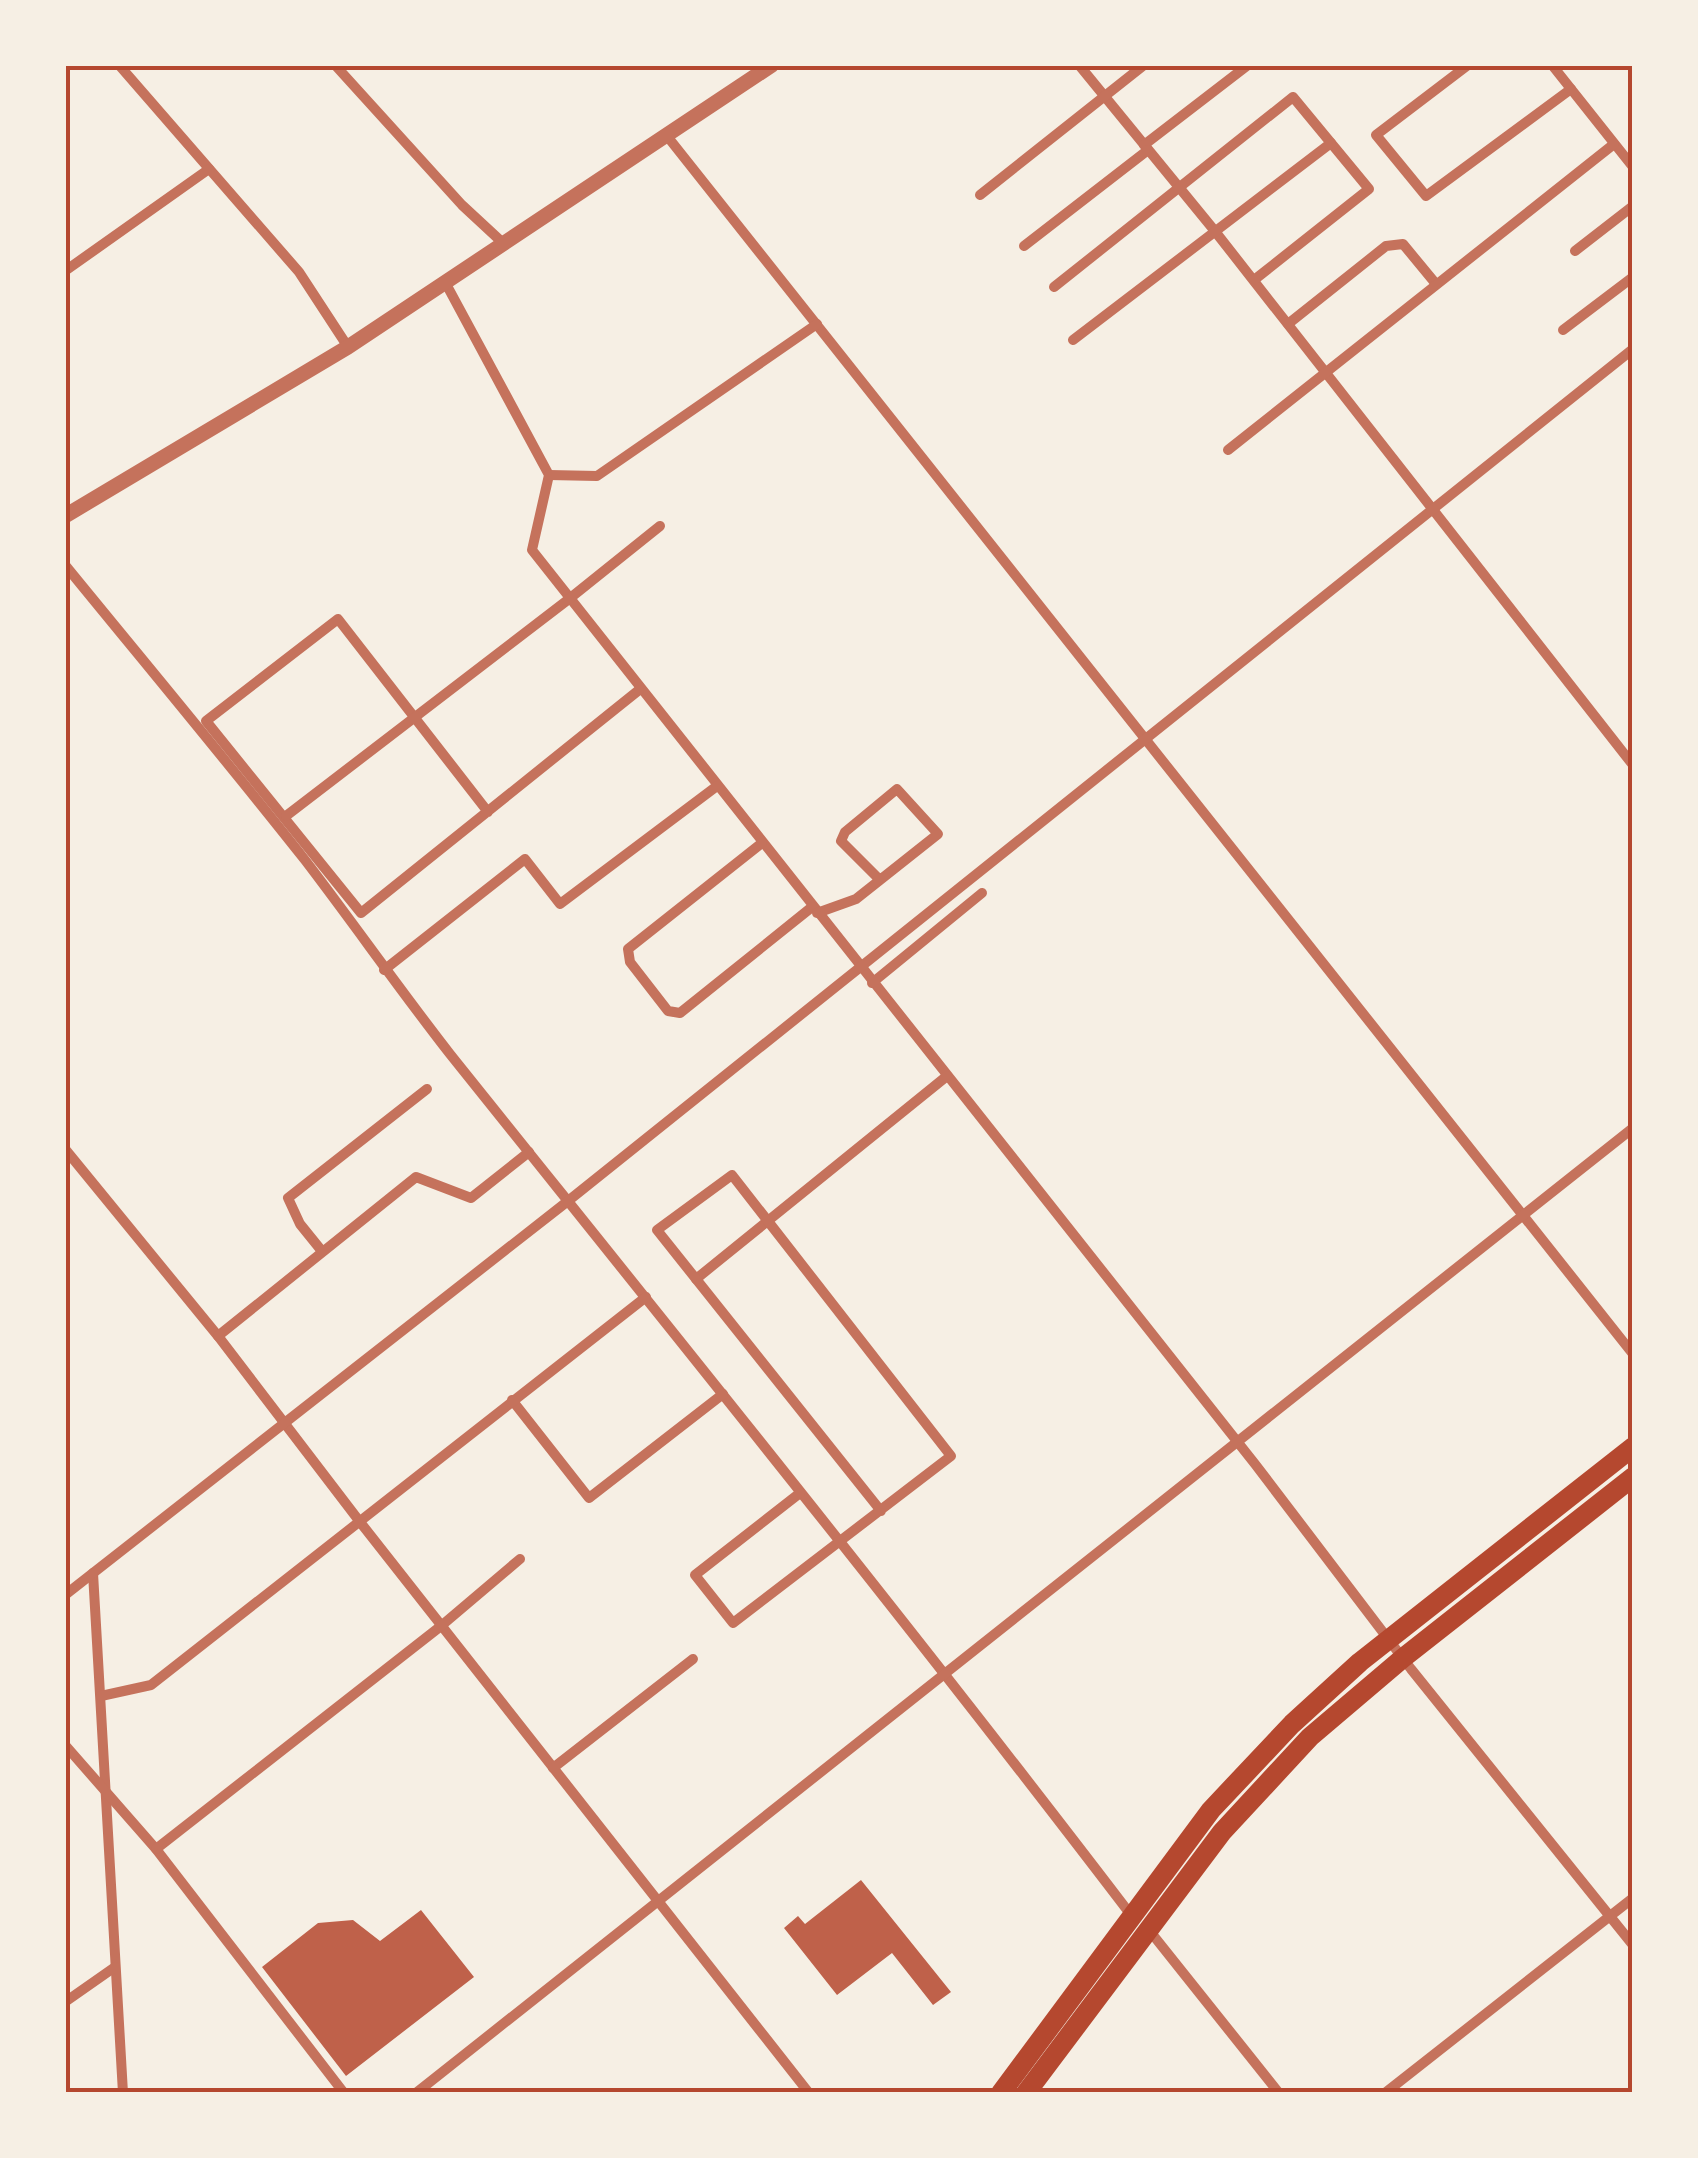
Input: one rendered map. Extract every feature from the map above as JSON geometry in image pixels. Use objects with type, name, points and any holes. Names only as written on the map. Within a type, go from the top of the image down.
[{"type":"main road","points":[[1026,2093],[1211,1810],[1292,1724],[1360,1662],[1633,1447]]},
{"type":"main road","points":[[1001,2093],[1139,1922],[1310,1737],[1633,1476]]},
{"type":"street","points":[[118,65],[299,272],[348,348]]},
{"type":"street","points":[[335,65],[462,205],[503,242]]},
{"type":"street","points":[[65,516],[348,348],[772,65]]},
{"type":"street","points":[[1079,65],[1254,280],[1633,765]]},
{"type":"street","points":[[980,195],[1144,65]]},
{"type":"street","points":[[1024,246],[1248,65]]},
{"type":"street","points":[[1468,65],[1376,136],[1426,196],[1570,89]]},
{"type":"street","points":[[1552,65],[1633,167]]},
{"type":"street","points":[[1054,287],[1293,97],[1369,189],[1254,280]]},
{"type":"street","points":[[667,136],[1633,1354]]},
{"type":"street","points":[[1073,340],[1331,143]]},
{"type":"street","points":[[1228,450],[1614,144]]},
{"type":"street","points":[[65,270],[209,169]]},
{"type":"street","points":[[1575,251],[1633,206]]},
{"type":"street","points":[[1288,324],[1386,246],[1403,244],[1436,284]]},
{"type":"street","points":[[1562,330],[1633,278]]},
{"type":"street","points":[[445,282],[548,475],[532,550],[1403,1658],[1633,1944]]},
{"type":"street","points":[[548,475],[597,476],[817,324]]},
{"type":"street","points":[[65,1594],[568,1201],[1633,350]]},
{"type":"street","points":[[286,816],[660,526]]},
{"type":"street","points":[[65,565],[307,864],[384,970],[1279,2093]]},
{"type":"street","points":[[488,812],[338,619],[206,721],[361,913],[488,812],[640,690]]},
{"type":"street","points":[[384,970],[525,859],[560,904],[717,786]]},
{"type":"street","points":[[762,844],[628,950],[630,962],[668,1011],[680,1013],[814,910],[856,898],[880,880],[938,834],[898,789],[845,832],[840,841],[880,880]]},
{"type":"street","points":[[872,983],[982,893]]},
{"type":"street","points":[[696,1279],[947,1076]]},
{"type":"street","points":[[321,1250],[300,1224],[288,1198],[427,1090]]},
{"type":"street","points":[[416,2093],[1633,1128]]},
{"type":"street","points":[[65,1149],[286,1422],[441,1626],[809,2093]]},
{"type":"street","points":[[218,1336],[416,1176],[471,1198],[529,1152]]},
{"type":"street","points":[[800,1493],[695,1575],[733,1623],[839,1544],[881,1511],[951,1456],[732,1176],[657,1230],[881,1511]]},
{"type":"street","points":[[101,1696],[151,1685],[646,1297]]},
{"type":"street","points":[[512,1400],[589,1498],[723,1394]]},
{"type":"street","points":[[156,1849],[441,1626],[520,1559]]},
{"type":"street","points":[[93,1573],[123,2093]]},
{"type":"street","points":[[553,1768],[693,1659]]},
{"type":"street","points":[[65,1745],[156,1849],[344,2093]]},
{"type":"street","points":[[1385,2093],[1633,1898]]},
{"type":"street","points":[[65,2002],[115,1967]]},
{"type":"building","points":[[861,1880],[951,1992],[933,2005],[892,1953],[837,1995],[784,1928],[798,1916],[805,1924]]},
{"type":"building","points":[[421,1910],[474,1977],[346,2076],[262,1967],[318,1923],[353,1920],[380,1941]]}]
